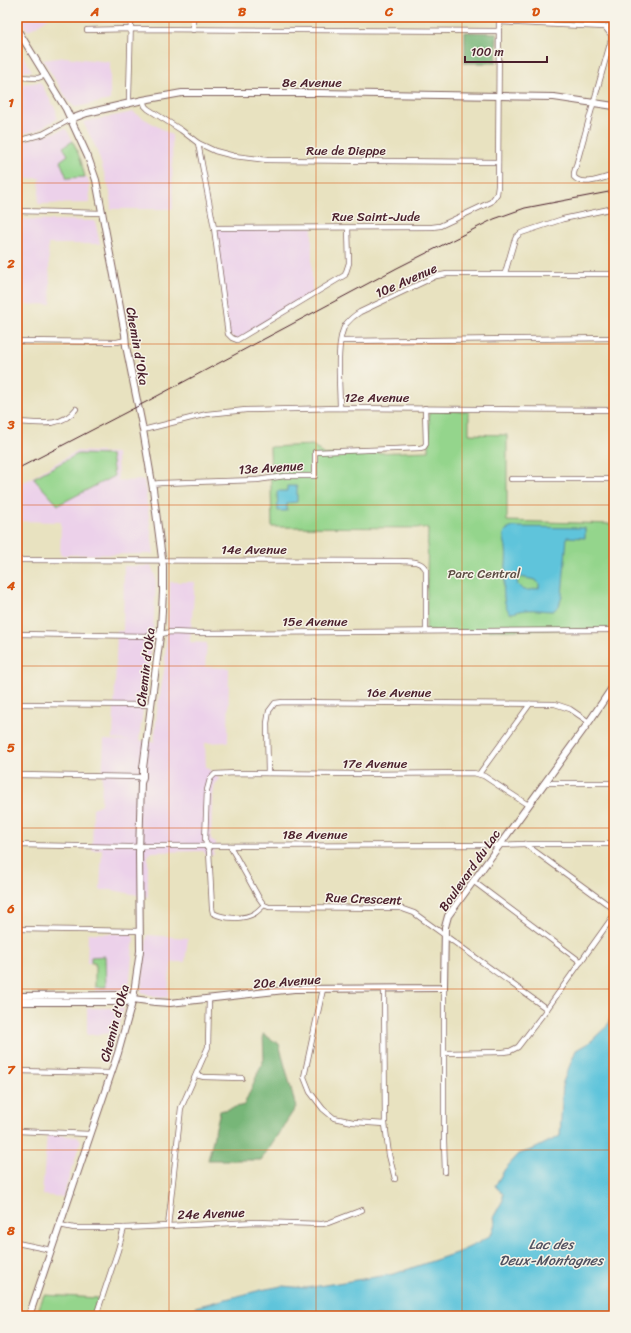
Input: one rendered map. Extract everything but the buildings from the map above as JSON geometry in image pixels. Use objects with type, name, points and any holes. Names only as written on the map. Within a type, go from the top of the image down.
[{"type":"street","points":[[129,103],[131,17]]},
{"type":"street","points":[[193,17],[193,30]]},
{"type":"street","points":[[499,20],[605,27],[614,25]]},
{"type":"street","name":"Rue Saint-Jude","points":[[214,228],[432,227],[440,226],[491,202],[497,194],[498,186],[499,20]]},
{"type":"street","points":[[605,27],[612,40],[574,177],[580,182],[586,182],[614,175]]},
{"type":"street","name":"Chemin d'Oka","points":[[17,29],[66,109],[95,174],[152,484],[162,560],[163,592],[160,635],[141,788],[139,846],[140,950],[133,999],[126,1029],[29,1316]]},
{"type":"street","points":[[87,30],[499,31]]},
{"type":"street","points":[[17,77],[38,78],[46,75]]},
{"type":"street","name":"8e Avenue","points":[[17,141],[43,134],[71,119],[84,114],[143,100],[182,93],[319,93],[554,97],[614,106]]},
{"type":"street","name":"Rue de Dieppe","points":[[143,100],[148,109],[198,142],[215,150],[234,156],[267,160],[498,162]]},
{"type":"street","points":[[198,142],[214,228],[228,334],[232,338],[237,340],[345,275],[349,263],[348,228]]},
{"type":"street","points":[[505,273],[516,237],[521,233],[563,220],[614,208]]},
{"type":"street","points":[[17,211],[103,213]]},
{"type":"street","name":"10e Avenue","points":[[340,408],[339,354],[341,341],[345,325],[350,319],[360,312],[436,276],[447,274],[614,274]]},
{"type":"street","points":[[341,341],[614,338]]},
{"type":"street","points":[[17,341],[117,342],[126,340]]},
{"type":"street","name":"12e Avenue","points":[[143,430],[207,414],[246,410],[340,408],[614,410]]},
{"type":"street","name":"13e Avenue","points":[[152,484],[161,482],[257,480],[286,476],[315,476],[315,452],[424,447],[426,444],[425,408]]},
{"type":"street","points":[[17,422],[57,423],[71,416],[76,409]]},
{"type":"street","points":[[511,478],[614,479]]},
{"type":"street","name":"14e Avenue","points":[[17,560],[401,561],[417,563],[424,566],[426,572],[426,632]]},
{"type":"street","name":"15e Avenue","points":[[17,634],[153,636],[170,632],[614,630]]},
{"type":"street","name":"Boulevard du Lac","points":[[445,1172],[444,988],[445,926],[448,916],[589,722],[614,685]]},
{"type":"street","name":"16e Avenue","points":[[268,773],[269,711],[276,703],[555,704],[570,709],[589,722]]},
{"type":"street","points":[[17,704],[151,705]]},
{"type":"street","points":[[528,805],[479,774],[530,704]]},
{"type":"street","name":"17e Avenue","points":[[207,846],[205,840],[207,790],[212,776],[220,773],[479,774]]},
{"type":"street","points":[[17,775],[143,777]]},
{"type":"street","points":[[545,783],[614,783]]},
{"type":"street","points":[[525,844],[614,909]]},
{"type":"street","name":"18e Avenue","points":[[17,845],[105,847],[614,844]]},
{"type":"street","points":[[207,846],[209,851],[213,913],[223,917],[247,917],[256,913],[264,905],[230,846]]},
{"type":"street","points":[[473,880],[581,962]]},
{"type":"street","name":"Rue Crescent","points":[[264,905],[278,908],[400,908],[414,912],[547,1009]]},
{"type":"street","points":[[445,1053],[510,1051],[518,1047],[614,915]]},
{"type":"street","points":[[17,929],[139,931]]},
{"type":"street","name":"20e Avenue","points":[[17,996],[127,995],[133,999],[161,1003],[184,1002],[282,990],[444,988]]},
{"type":"street","points":[[323,989],[304,1077],[310,1092],[323,1109],[334,1118],[353,1122],[385,1124]]},
{"type":"street","points":[[384,989],[385,1124],[389,1155],[395,1180]]},
{"type":"street","name":"20e Avenue","points":[[17,1002],[126,1002],[133,999]]},
{"type":"street","points":[[168,1226],[181,1108],[208,1047],[209,999]]},
{"type":"street","points":[[17,1071],[111,1073]]},
{"type":"street","points":[[196,1076],[242,1078]]},
{"type":"street","points":[[17,1131],[90,1134]]},
{"type":"street","name":"24e Avenue","points":[[60,1225],[74,1228],[124,1228],[256,1222],[303,1224],[328,1223],[362,1210]]},
{"type":"street","points":[[97,1312],[124,1228]]},
{"type":"street","points":[[17,1243],[51,1250]]},
{"type":"shaded area","points":[[18,17],[50,17],[28,31]]},
{"type":"shaded area","points":[[17,46],[32,71],[17,72]]},
{"type":"shaded area","points":[[65,57],[110,62],[110,100],[77,107],[69,102],[43,60]]},
{"type":"shaded area","points":[[40,82],[56,110],[57,119],[36,131],[17,135],[17,112],[21,111],[22,84]]},
{"type":"shaded area","points":[[133,112],[172,135],[173,209],[111,209],[110,192],[101,163],[96,148],[83,122]]},
{"type":"shaded area","points":[[66,129],[73,141],[63,147],[69,155],[60,161],[87,177],[89,181],[90,203],[38,204],[40,178],[17,179],[17,143]]},
{"type":"shaded area","points":[[17,219],[95,221],[100,244],[48,244],[51,304],[17,305]]},
{"type":"shaded area","points":[[312,227],[312,295],[237,340],[228,334],[214,228]]},
{"type":"shaded area","points":[[77,451],[117,453],[118,481],[144,480],[154,554],[60,555],[61,522],[17,521],[17,486]]},
{"type":"shaded area","points":[[124,566],[151,566],[155,575],[156,586],[153,628],[139,741],[154,742],[157,712],[164,671],[170,582],[195,582],[190,642],[207,643],[205,667],[229,668],[228,742],[205,743],[206,767],[220,779],[215,784],[212,801],[211,840],[216,842],[216,850],[213,851],[214,855],[205,855],[204,851],[152,852],[148,856],[148,897],[112,890],[100,890],[102,850],[92,850],[93,808],[101,804],[104,740],[131,741],[113,739],[117,631],[123,631]]},
{"type":"shaded area","points":[[88,933],[130,934],[133,936],[134,939],[128,990],[95,991],[95,963],[87,963]]},
{"type":"shaded area","points":[[147,935],[188,938],[185,962],[172,962],[168,997],[160,998],[141,992]]},
{"type":"shaded area","points":[[87,1008],[124,1008],[117,1033],[87,1035]]},
{"type":"shaded area","points":[[47,1134],[77,1137],[81,1140],[63,1197],[42,1195]]},
{"type":"green space","points":[[465,32],[497,33],[496,63],[465,63]]},
{"type":"green space","points":[[73,141],[81,161],[85,177],[67,178],[60,161],[68,155],[63,147]]},
{"type":"green space","name":"Parc Central","points":[[429,411],[469,411],[469,434],[507,435],[507,521],[614,524],[614,629],[426,631],[428,528],[272,527],[270,447],[313,445],[324,455],[429,451]]},
{"type":"green space","points":[[78,454],[111,455],[114,476],[58,505],[33,478]]},
{"type":"green space","points":[[105,956],[106,987],[95,987],[95,963],[91,963],[91,957]]},
{"type":"green space","points":[[263,1034],[279,1044],[296,1107],[261,1160],[208,1160],[220,1111],[244,1105],[264,1059]]},
{"type":"green space","points":[[44,1295],[98,1298],[92,1316],[36,1316]]},
{"type":"water","points":[[287,486],[297,486],[297,502],[287,503],[287,511],[278,511],[277,491],[287,491]]},
{"type":"water","points":[[513,527],[585,528],[585,538],[567,537],[562,596],[559,606],[553,611],[524,610],[510,613],[504,598],[506,548],[504,536],[506,530]],"holes":[[[520,577],[536,580],[539,584],[539,588],[531,590],[523,590],[518,585],[517,580]]]},
{"type":"water","name":"Lac des Deux-Montagnes","points":[[614,1010],[614,1316],[192,1316],[195,1307],[261,1290],[282,1286],[306,1288],[394,1274],[459,1252],[491,1235],[495,1223],[494,1216],[503,1200],[503,1194],[495,1186],[505,1169],[519,1154],[534,1149],[560,1136],[563,1082],[576,1050],[590,1042],[607,1026]]},
{"type":"tram line","points":[[17,469],[397,268],[494,219],[525,208],[614,191]]}]
